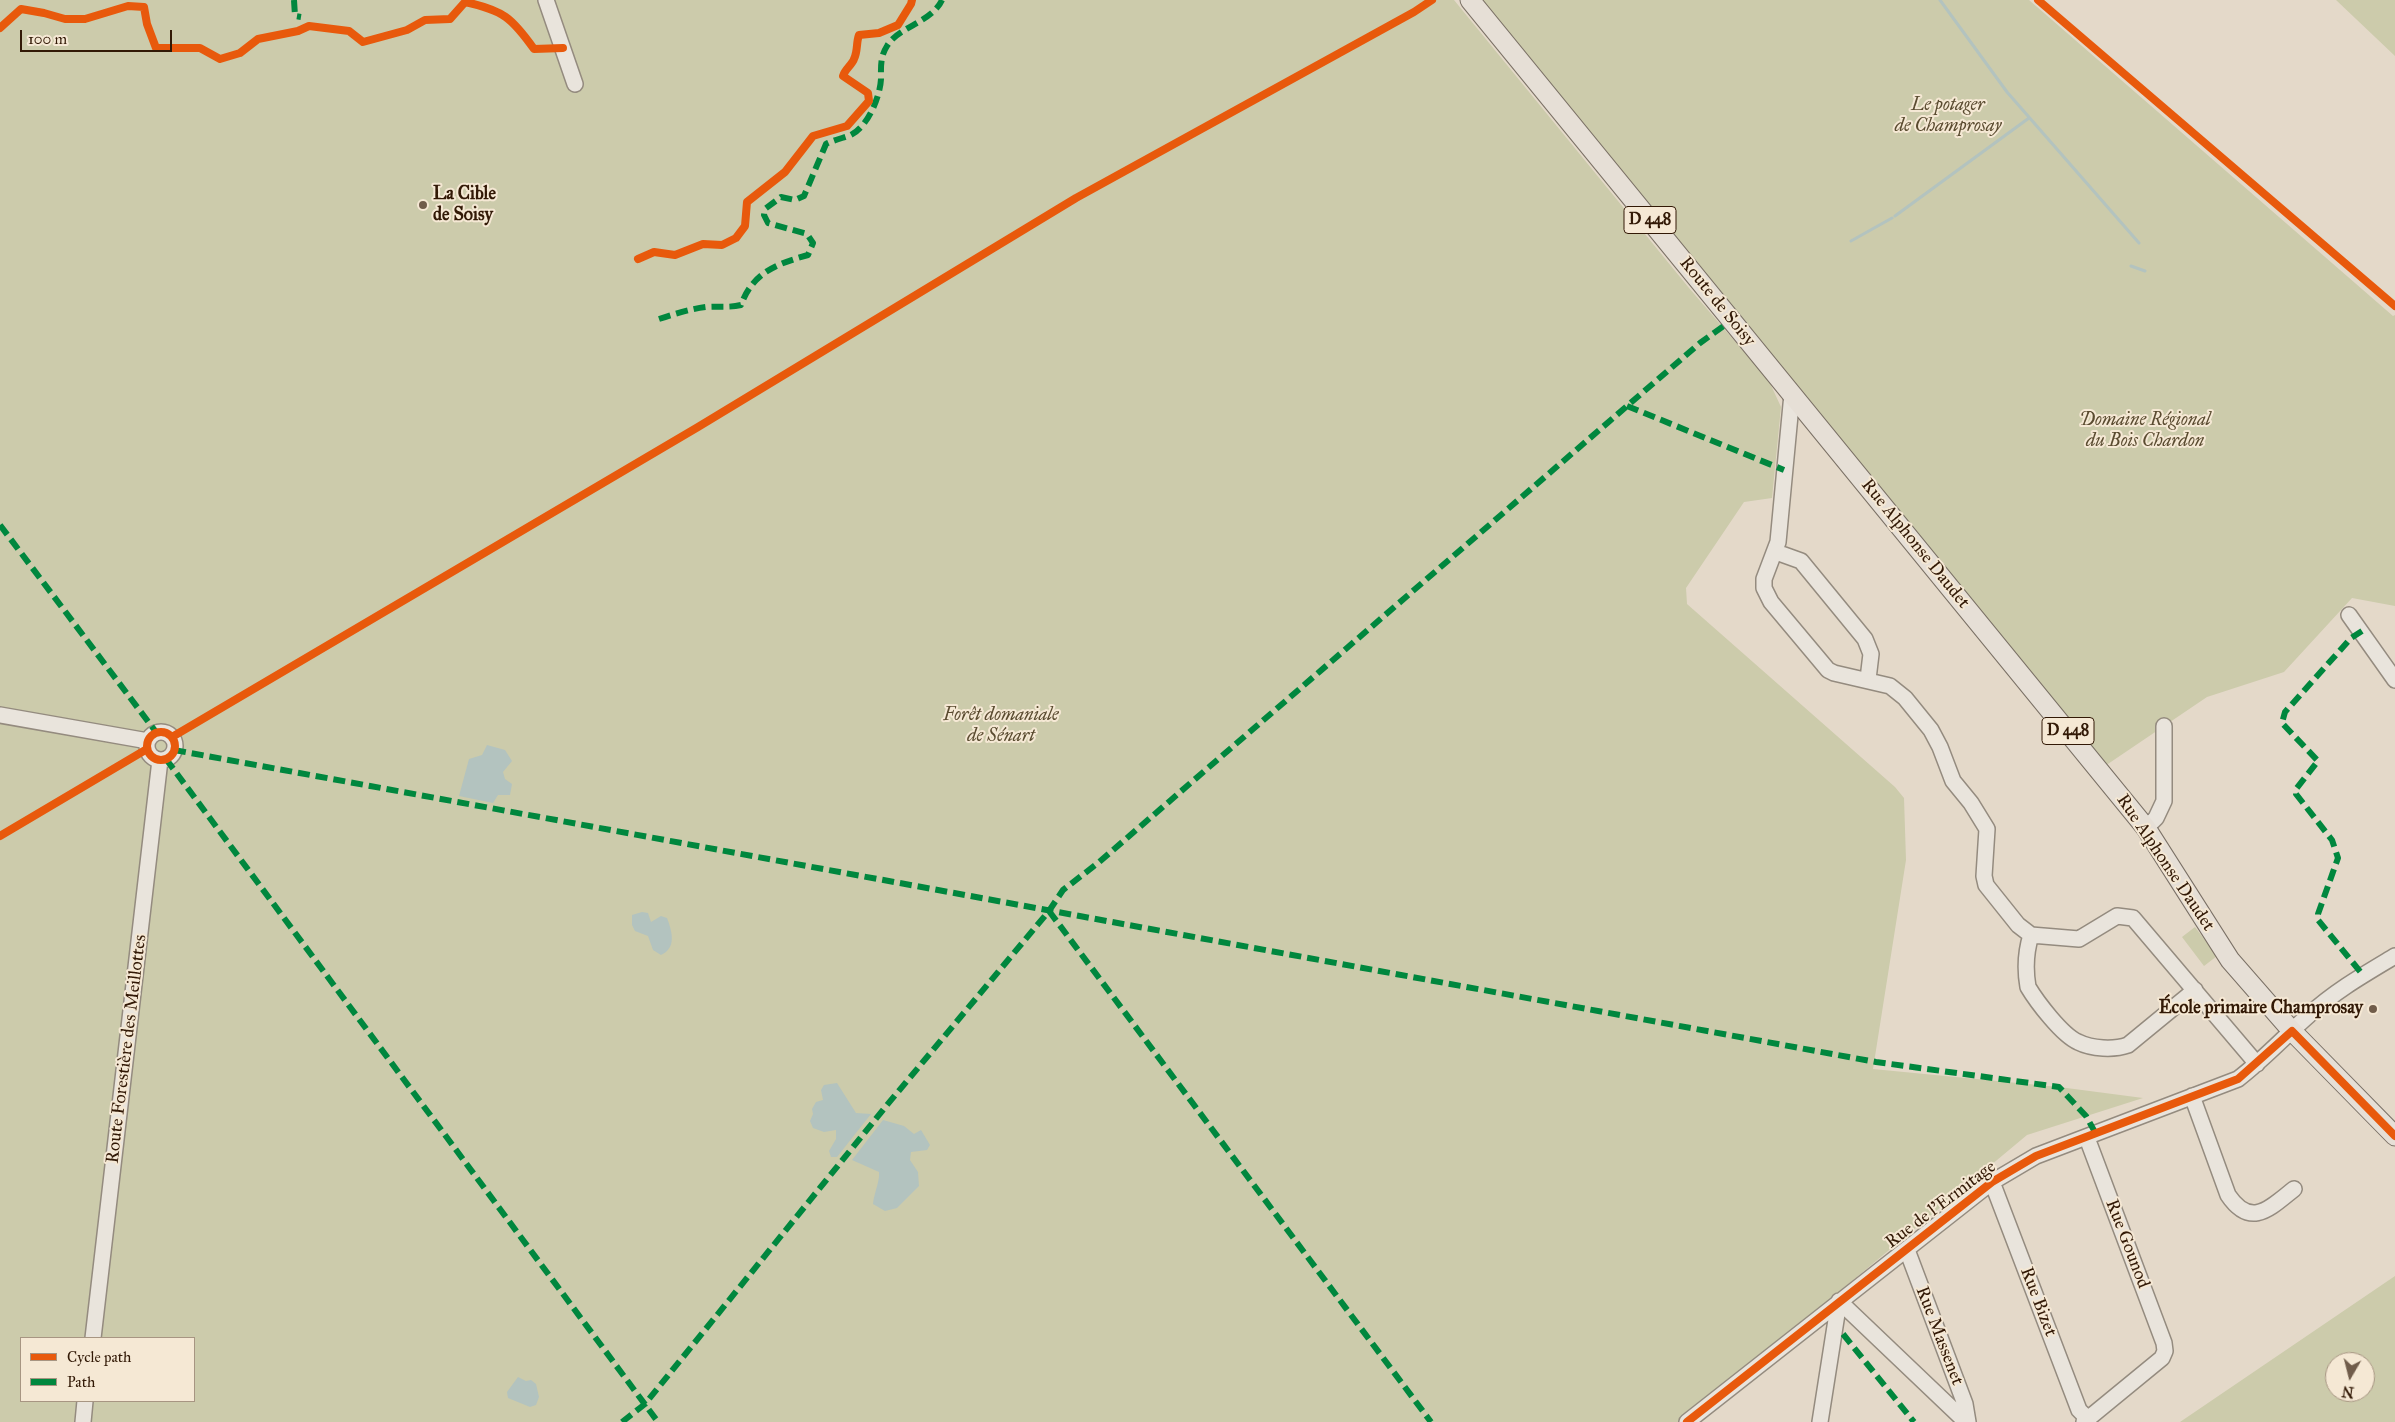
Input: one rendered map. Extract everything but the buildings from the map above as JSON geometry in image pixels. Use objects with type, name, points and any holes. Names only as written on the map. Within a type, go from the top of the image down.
[{"type":"main road","name":"Route de Soisy","points":[[1470,0],[1830,441]]},
{"type":"main road","name":"Rue Alphonse Daudet","points":[[1830,441],[2146,828],[2230,960],[2292,1032],[2395,1136]]},
{"type":"street","points":[[546,0],[575,84]]},
{"type":"street","points":[[1792,394],[1776,552],[1764,579],[1766,595],[1828,670],[1844,676],[1868,679],[1890,686],[1899,692],[1937,740],[1953,781],[1971,802],[1987,829],[1984,876],[1986,885],[2018,925],[2031,935],[2079,939],[2116,916],[2133,918],[2257,1064]]},
{"type":"street","points":[[1776,552],[1801,561],[1865,639],[1871,654],[1868,679]]},
{"type":"street","points":[[2349,615],[2395,680]]},
{"type":"street","points":[[0,715],[148,741]]},
{"type":"street","points":[[2146,828],[2156,818],[2164,801],[2164,726]]},
{"type":"street","points":[[160,732],[172,736],[174,750],[169,757],[160,760],[149,753],[148,741],[152,735],[160,732]]},
{"type":"street","name":"Route Forestière des Meillottes","points":[[93,1337],[160,760]]},
{"type":"street","points":[[2031,935],[2028,945],[2026,978],[2028,987],[2068,1036],[2083,1044],[2119,1048],[2128,1045],[2195,990]]},
{"type":"street","name":"Rue de l'Ermitage","points":[[1686,1422],[1704,1415],[1839,1301],[1992,1182],[2036,1156],[2238,1079],[2292,1032],[2309,1014],[2344,987],[2395,956]]},
{"type":"street","points":[[2192,1096],[2228,1195],[2236,1206],[2242,1211],[2256,1213],[2265,1211],[2294,1188]]},
{"type":"street","name":"Rue Gounod","points":[[2086,1420],[2162,1358],[2165,1351],[2164,1343],[2087,1138]]},
{"type":"street","name":"Rue Bizet","points":[[1992,1182],[2079,1410],[2086,1420]]},
{"type":"street","name":"Rue Massenet","points":[[1907,1250],[1965,1404],[1967,1422]]},
{"type":"street","points":[[1820,1422],[1839,1301]]},
{"type":"street","points":[[1839,1301],[1967,1422]]},
{"type":"street","points":[[83,1422],[86,1402]]},
{"type":"green space","name":"Forêt domaniale de Sénart","points":[[0,0],[1454,0],[1689,288],[1769,381],[1781,407],[1772,498],[1744,502],[1686,588],[1687,604],[1895,787],[1904,798],[1906,860],[1873,1069],[2059,1087],[2143,1098],[2027,1135],[1683,1422],[0,1422]]},
{"type":"green space","name":"Domaine Régional du Bois Chardon","points":[[1470,0],[2029,0],[2393,316],[2395,315],[2395,606],[2352,598],[2284,672],[2207,697],[2099,770]]},
{"type":"green space","points":[[2336,0],[2395,0],[2395,56]]},
{"type":"green space","points":[[2195,927],[2217,956],[2204,966],[2182,937]]},
{"type":"green space","points":[[2395,1276],[2395,1422],[2180,1422]]},
{"type":"shaded area","points":[[487,745],[505,750],[512,761],[503,772],[505,779],[512,784],[510,795],[498,795],[493,803],[459,796],[469,759],[482,755]]},
{"type":"shaded area","points":[[642,912],[648,913],[651,922],[661,916],[667,918],[672,939],[669,948],[661,955],[653,950],[648,936],[635,931],[632,925],[632,915]]},
{"type":"shaded area","points":[[837,1083],[856,1113],[871,1114],[837,1157],[831,1157],[829,1151],[836,1139],[836,1130],[824,1132],[813,1128],[810,1121],[813,1114],[812,1109],[816,1102],[823,1100],[821,1090],[824,1085]]},
{"type":"shaded area","points":[[883,1120],[904,1126],[914,1134],[921,1130],[930,1145],[927,1150],[911,1152],[910,1160],[918,1172],[919,1186],[897,1208],[885,1211],[873,1204],[879,1172],[852,1160]]},
{"type":"shaded area","points":[[518,1377],[526,1381],[531,1380],[536,1384],[539,1397],[536,1405],[530,1407],[508,1398],[507,1392]]},
{"type":"waterway","points":[[1940,0],[2007,92],[2139,243]]},
{"type":"waterway","points":[[1895,216],[2029,118]]},
{"type":"waterway","points":[[1851,241],[1892,218]]},
{"type":"waterway","points":[[2131,266],[2145,271]]},
{"type":"marked path","points":[[294,0],[295,16],[301,17]]},
{"type":"marked path","points":[[659,319],[700,308],[741,305],[752,285],[767,271],[808,255],[813,243],[807,234],[768,223],[764,215],[765,209],[781,197],[795,200],[804,196],[826,144],[851,135],[868,118],[876,102],[881,79],[882,58],[887,46],[892,39],[931,14],[942,0]]},
{"type":"marked path","points":[[622,1422],[645,1404],[887,1105],[1049,911],[1063,890],[1098,863],[1700,343],[1732,320]]},
{"type":"marked path","points":[[1627,406],[1784,470]]},
{"type":"marked path","points":[[0,525],[156,732]]},
{"type":"marked path","points":[[2362,631],[2351,638],[2285,712],[2282,723],[2318,761],[2296,789],[2296,794],[2332,840],[2338,858],[2318,914],[2318,920],[2363,975]]},
{"type":"marked path","points":[[174,750],[1876,1062],[2059,1087],[2086,1116],[2096,1134]]},
{"type":"marked path","points":[[166,759],[658,1422]]},
{"type":"marked path","points":[[1049,911],[1431,1422]]},
{"type":"marked path","points":[[1843,1334],[1914,1422]]},
{"type":"cycle path","points":[[638,259],[654,252],[675,255],[703,244],[722,245],[736,238],[745,226],[747,202],[785,172],[813,136],[847,126],[869,101],[868,93],[843,76],[855,56],[859,35],[879,33],[898,25],[912,0]]},
{"type":"cycle path","points":[[172,737],[698,427],[1076,198],[1414,12],[1432,0]]},
{"type":"cycle path","points":[[2038,0],[2395,306]]},
{"type":"cycle path","points":[[0,28],[21,9],[65,19],[85,19],[128,6],[144,7],[147,24],[156,48],[200,48],[220,59],[240,53],[258,39],[298,31],[309,26],[349,31],[363,42],[407,30],[425,20],[450,19],[465,2],[489,8],[506,17],[534,49],[563,48]]},
{"type":"cycle path","points":[[161,732],[171,736],[175,746],[171,756],[161,760],[151,756],[147,746],[151,736],[161,732]]},
{"type":"cycle path","points":[[0,836],[147,749]]},
{"type":"cycle path","points":[[1687,1422],[1992,1182],[2036,1156],[2238,1079],[2292,1031],[2395,1136]]},
{"type":"place","name":"La Cible de Soisy","points":[[423,205]]},
{"type":"place","name":"École primaire Champrosay","points":[[2373,1009]]},
{"type":"park label","name":"Le potager de Champrosay","points":[[1948,116]]}]
